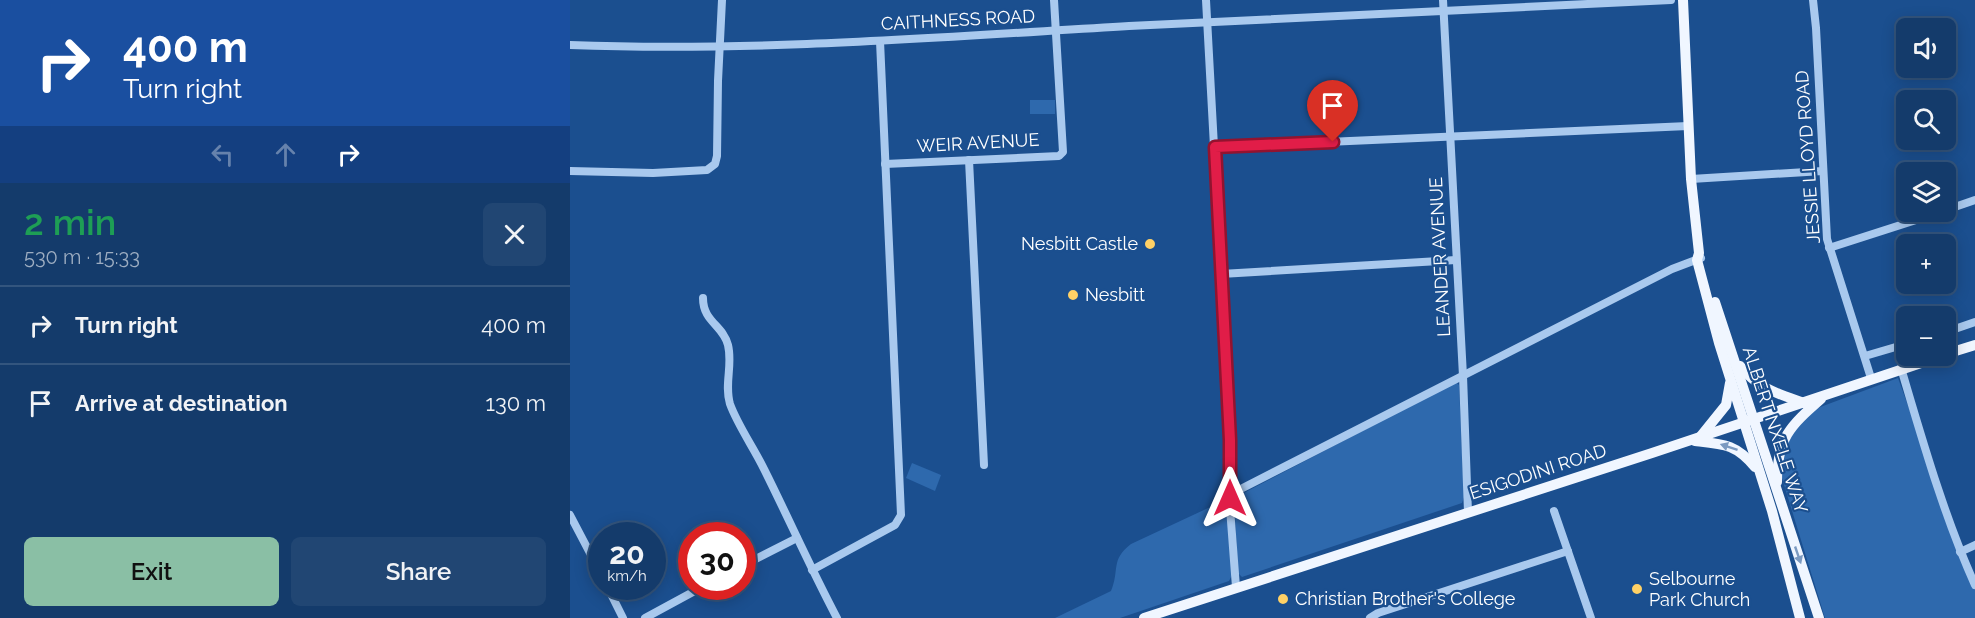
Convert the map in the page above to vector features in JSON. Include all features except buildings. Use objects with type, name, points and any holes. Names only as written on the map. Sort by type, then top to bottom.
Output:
[{"type":"main road","name":"ALBERT NXELE WAY","points":[[1683,0],[1691,179],[1699,257],[1731,376],[1777,493],[1819,618]]},
{"type":"main road","name":"ALBERT NXELE WAY","points":[[1699,257],[1736,361],[1759,472],[1772,511],[1800,618]]},
{"type":"main road","name":"ESIGODINI ROAD","points":[[1956,351],[1975,345]]},
{"type":"main road","points":[[1736,361],[1751,379],[1768,391],[1803,403]]},
{"type":"main road","name":"ESIGODINI ROAD","points":[[1144,618],[1701,437],[1908,366]]},
{"type":"main road","points":[[1701,437],[1726,405],[1731,376]]},
{"type":"main road","points":[[1777,493],[1777,465],[1784,439],[1795,422],[1825,395]]},
{"type":"main road","points":[[1688,441],[1730,446],[1746,456],[1759,472]]},
{"type":"street","points":[[570,171],[653,173],[707,170],[712,167],[717,156],[722,0]]},
{"type":"street","name":"WEIR AVENUE","points":[[885,164],[1059,156],[1062,152],[1054,0]]},
{"type":"street","points":[[1206,0],[1230,440],[1229,495],[1236,587]]},
{"type":"street","name":"LEANDER AVENUE","points":[[1443,0],[1468,512]]},
{"type":"street","name":"CAITHNESS ROAD","points":[[570,45],[720,46],[880,41],[1671,0]]},
{"type":"street","name":"JESSIE LLOYD ROAD","points":[[1813,0],[1829,248],[1871,378]]},
{"type":"street","points":[[812,570],[895,525],[901,515],[880,41]]},
{"type":"street","points":[[1215,147],[1688,126]]},
{"type":"street","points":[[969,160],[984,465]]},
{"type":"street","points":[[1691,179],[1823,171]]},
{"type":"street","points":[[1956,207],[1975,200]]},
{"type":"street","points":[[1829,248],[1910,222]]},
{"type":"street","points":[[1229,495],[1699,257]]},
{"type":"street","points":[[1221,274],[1456,260]]},
{"type":"street","points":[[703,298],[706,315],[729,347],[727,385],[731,407],[764,468],[837,618]]},
{"type":"street","points":[[1956,329],[1975,322]]},
{"type":"street","points":[[1865,356],[1896,347]]},
{"type":"street","points":[[1901,368],[1960,552],[1975,585]]},
{"type":"street","points":[[1554,511],[1591,618]]},
{"type":"street","points":[[570,515],[588,549]]},
{"type":"street","points":[[756,559],[797,538]]},
{"type":"street","points":[[1960,552],[1975,545]]},
{"type":"street","points":[[1370,618],[1378,613],[1568,551]]},
{"type":"street","points":[[614,600],[623,618]]},
{"type":"street","points":[[645,618],[678,600]]},
{"type":"shaded area","points":[[1030,100],[1055,100],[1055,114],[1030,114]]},
{"type":"shaded area","points":[[1898,378],[1975,590],[1975,618],[1825,618],[1781,475],[1781,457],[1788,439],[1815,409]]},
{"type":"shaded area","points":[[1456,382],[1459,385],[1464,497],[1462,503],[1242,577],[1238,573],[1234,498]]},
{"type":"shaded area","points":[[912,463],[941,475],[935,491],[906,478]]},
{"type":"shaded area","points":[[1221,502],[1227,504],[1232,575],[1229,581],[1120,618],[1055,618],[1111,591],[1120,555],[1131,544]]},
{"type":"place","name":"Nesbitt Castle","points":[[1150,244]]},
{"type":"place","name":"Nesbitt","points":[[1073,295]]},
{"type":"place","name":"Selbourne Park Church","points":[[1637,589]]},
{"type":"place","name":"Christian Brother's College","points":[[1283,599]]},
{"type":"route","points":[[1230,498],[1230,440],[1215,147],[1333,142]]}]
